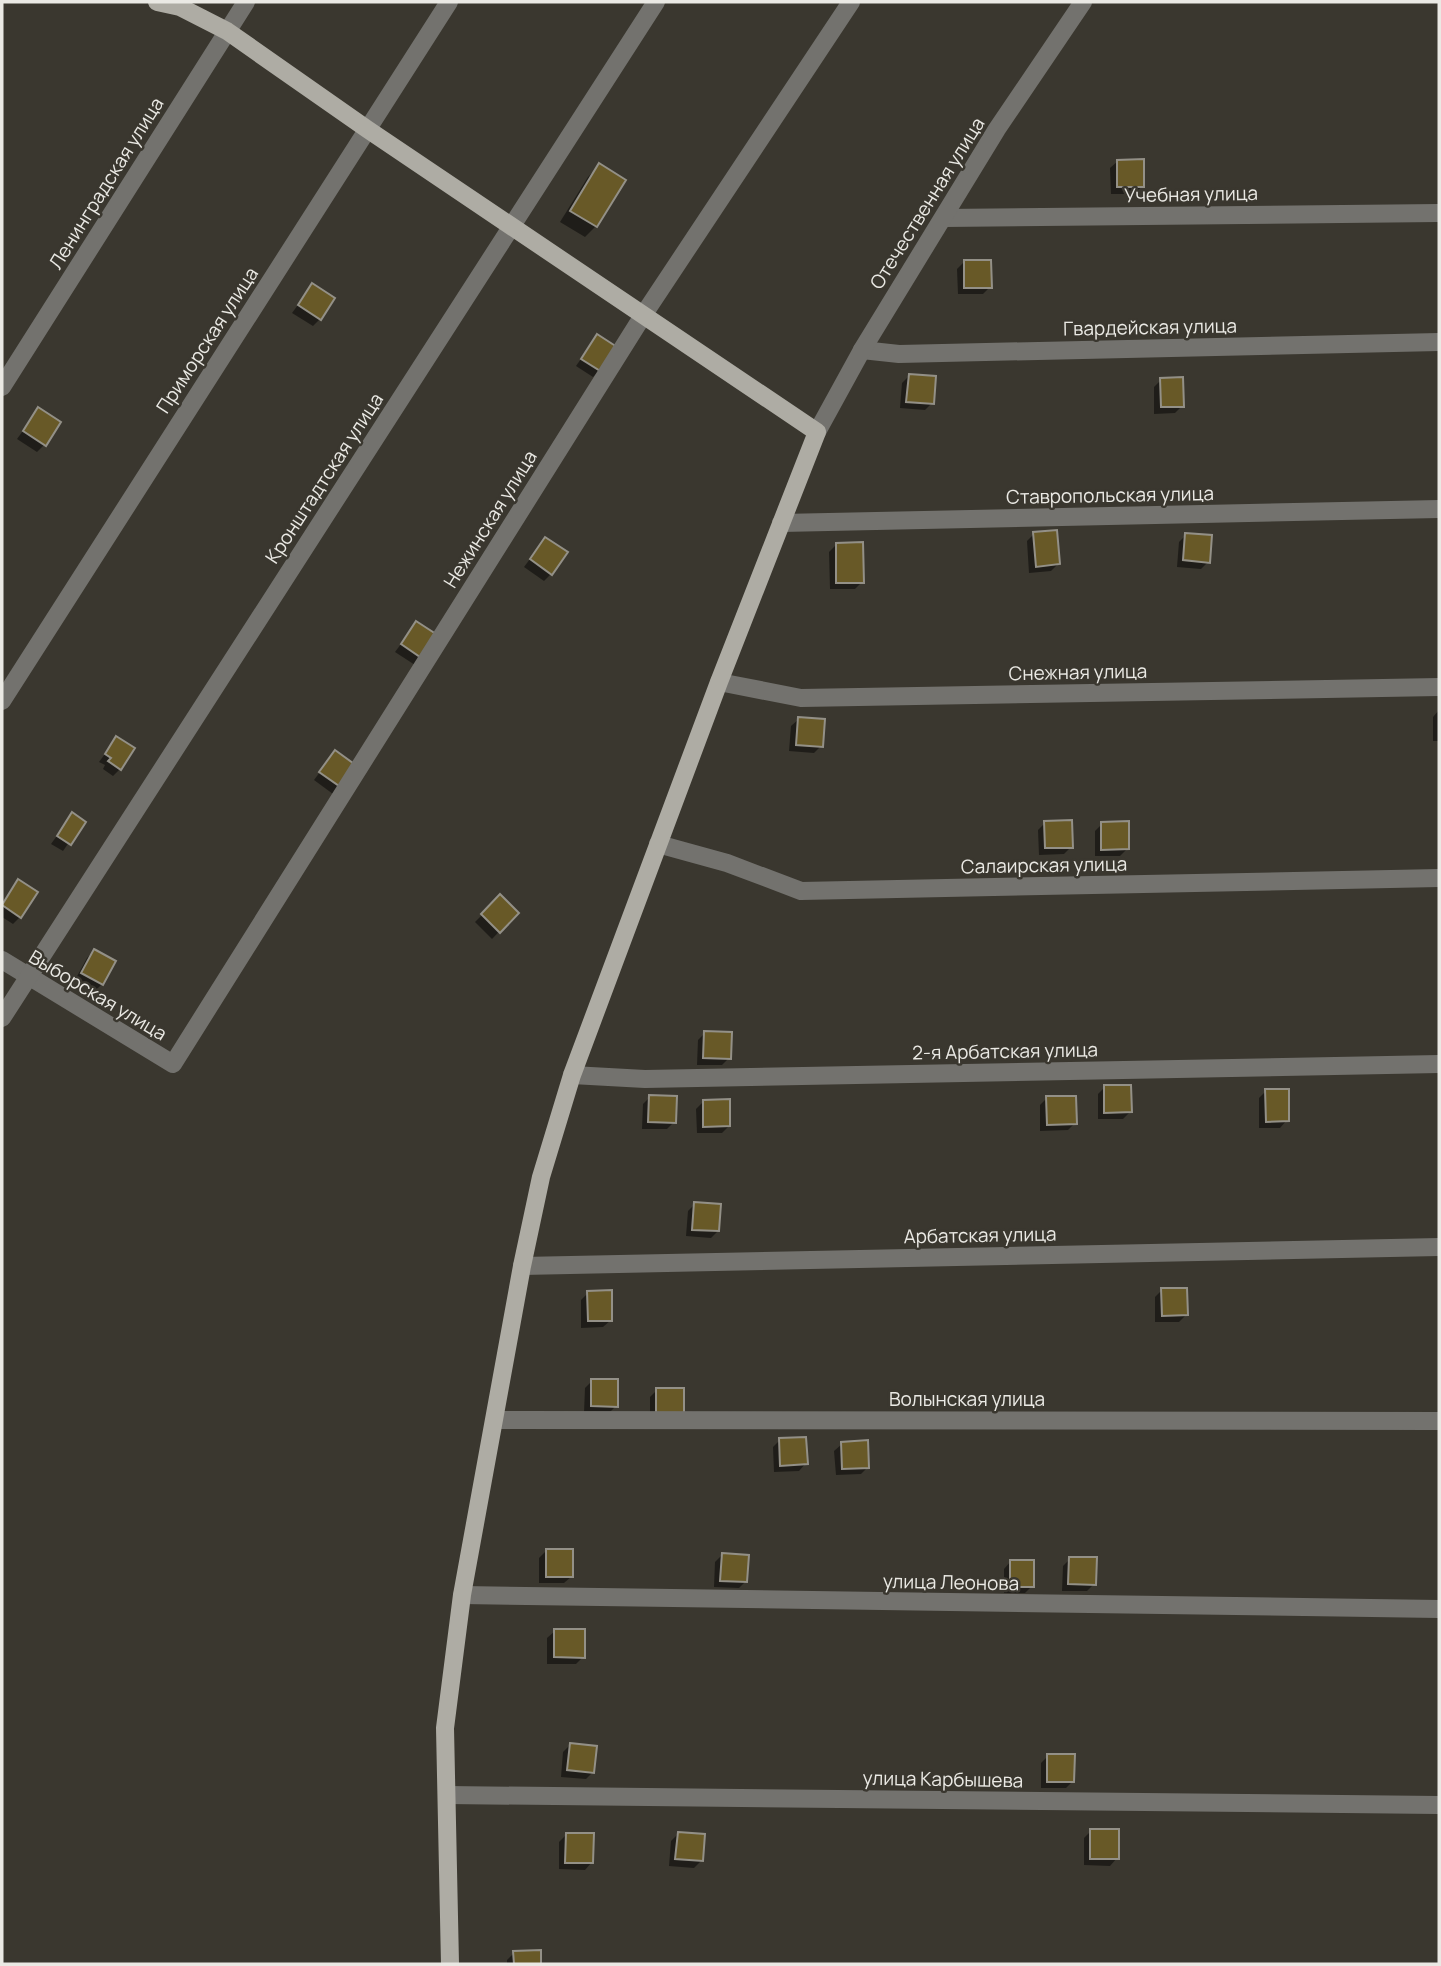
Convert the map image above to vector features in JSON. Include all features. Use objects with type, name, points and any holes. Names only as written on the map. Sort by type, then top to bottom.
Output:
[{"type":"main road","points":[[157,2],[180,7],[227,31],[367,129],[817,432],[719,682],[572,1075],[541,1177],[522,1266],[462,1595],[445,1728],[450,1964]]},
{"type":"street","name":"Ленинградская улица","points":[[2,387],[246,2]]},
{"type":"street","name":"Приморская улица","points":[[2,701],[449,2]]},
{"type":"street","name":"Кронштадтская улица","points":[[2,1018],[656,2]]},
{"type":"street","name":"Нежинская улица","points":[[173,1064],[644,314],[851,2]]},
{"type":"street","name":"Отечественная улица","points":[[817,432],[862,350],[997,130],[1083,2]]},
{"type":"street","name":"Учебная улица","points":[[944,218],[1439,213]]},
{"type":"street","name":"Гвардейская улица","points":[[862,350],[900,354],[1439,341]]},
{"type":"street","name":"Ставропольская улица","points":[[781,523],[1439,509]]},
{"type":"street","name":"Снежная улица","points":[[719,682],[801,698],[1439,687]]},
{"type":"street","name":"Салаирская улица","points":[[658,844],[727,863],[801,891],[1439,878]]},
{"type":"street","name":"Выборская улица","points":[[2,960],[173,1064]]},
{"type":"street","name":"2-я Арбатская улица","points":[[572,1075],[645,1079],[1439,1063]]},
{"type":"street","name":"Арбатская улица","points":[[522,1266],[1439,1247]]},
{"type":"street","name":"Волынская улица","points":[[495,1420],[1439,1421]]},
{"type":"street","name":"улица Леонова","points":[[462,1595],[1439,1609]]},
{"type":"street","name":"улица Карбышева","points":[[447,1795],[1439,1805]]},
{"type":"building","points":[[1144,159],[1144,187],[1117,187],[1117,160]]},
{"type":"building","points":[[599,163],[626,180],[597,227],[570,211]]},
{"type":"building","points":[[964,260],[991,260],[992,288],[964,288]]},
{"type":"building","points":[[312,283],[335,298],[321,320],[298,305]]},
{"type":"building","points":[[597,334],[617,347],[602,372],[581,359]]},
{"type":"building","points":[[909,374],[936,376],[934,404],[906,402]]},
{"type":"building","points":[[1183,377],[1184,407],[1161,407],[1160,378]]},
{"type":"building","points":[[38,407],[61,422],[46,446],[23,431]]},
{"type":"building","points":[[1057,530],[1060,564],[1036,567],[1033,532]]},
{"type":"building","points":[[1185,533],[1212,535],[1210,563],[1183,560]]},
{"type":"building","points":[[545,537],[568,552],[552,575],[530,559]]},
{"type":"building","points":[[863,542],[864,583],[836,583],[836,543]]},
{"type":"building","points":[[416,621],[439,636],[423,659],[401,644]]},
{"type":"building","points":[[798,717],[825,719],[823,747],[796,745]]},
{"type":"building","points":[[116,736],[135,748],[121,770],[108,761],[111,758],[105,754]]},
{"type":"building","points":[[335,750],[357,766],[342,788],[319,772]]},
{"type":"building","points":[[72,812],[86,822],[71,845],[57,836]]},
{"type":"building","points":[[1072,820],[1073,848],[1045,848],[1044,821]]},
{"type":"building","points":[[1129,821],[1129,849],[1101,850],[1101,822]]},
{"type":"building","points":[[18,879],[38,892],[21,918],[2,905]]},
{"type":"building","points":[[500,894],[519,913],[500,933],[481,914]]},
{"type":"building","points":[[94,949],[116,961],[103,985],[81,973]]},
{"type":"building","points":[[704,1031],[732,1032],[731,1059],[703,1058]]},
{"type":"building","points":[[1104,1085],[1131,1085],[1132,1112],[1104,1113]]},
{"type":"building","points":[[1265,1089],[1289,1089],[1289,1121],[1266,1122]]},
{"type":"building","points":[[649,1095],[677,1096],[676,1123],[648,1122]]},
{"type":"building","points":[[1046,1096],[1076,1096],[1077,1124],[1047,1125]]},
{"type":"building","points":[[730,1099],[730,1126],[703,1127],[703,1100]]},
{"type":"building","points":[[694,1202],[721,1204],[719,1231],[692,1230]]},
{"type":"building","points":[[1161,1288],[1187,1288],[1188,1315],[1162,1316]]},
{"type":"building","points":[[612,1290],[612,1321],[588,1321],[587,1291]]},
{"type":"building","points":[[591,1379],[618,1379],[618,1407],[591,1406]]},
{"type":"building","points":[[656,1388],[684,1388],[684,1418],[656,1418]]},
{"type":"building","points":[[806,1437],[808,1464],[780,1466],[779,1438]]},
{"type":"building","points":[[868,1440],[869,1468],[842,1469],[841,1442]]},
{"type":"building","points":[[546,1549],[573,1549],[573,1577],[546,1577]]},
{"type":"building","points":[[722,1553],[749,1555],[747,1582],[720,1581]]},
{"type":"building","points":[[1069,1557],[1097,1557],[1096,1585],[1068,1584]]},
{"type":"building","points":[[1010,1560],[1034,1560],[1034,1587],[1010,1587]]},
{"type":"building","points":[[554,1629],[585,1629],[585,1658],[554,1657]]},
{"type":"building","points":[[570,1743],[597,1746],[594,1773],[567,1770]]},
{"type":"building","points":[[1047,1754],[1075,1754],[1074,1782],[1047,1782]]},
{"type":"building","points":[[1090,1829],[1119,1829],[1119,1859],[1090,1859]]},
{"type":"building","points":[[678,1832],[705,1834],[703,1861],[675,1859]]},
{"type":"building","points":[[566,1833],[594,1833],[593,1863],[565,1863]]},
{"type":"building","points":[[541,1950],[541,1964],[514,1964],[513,1951]]}]
